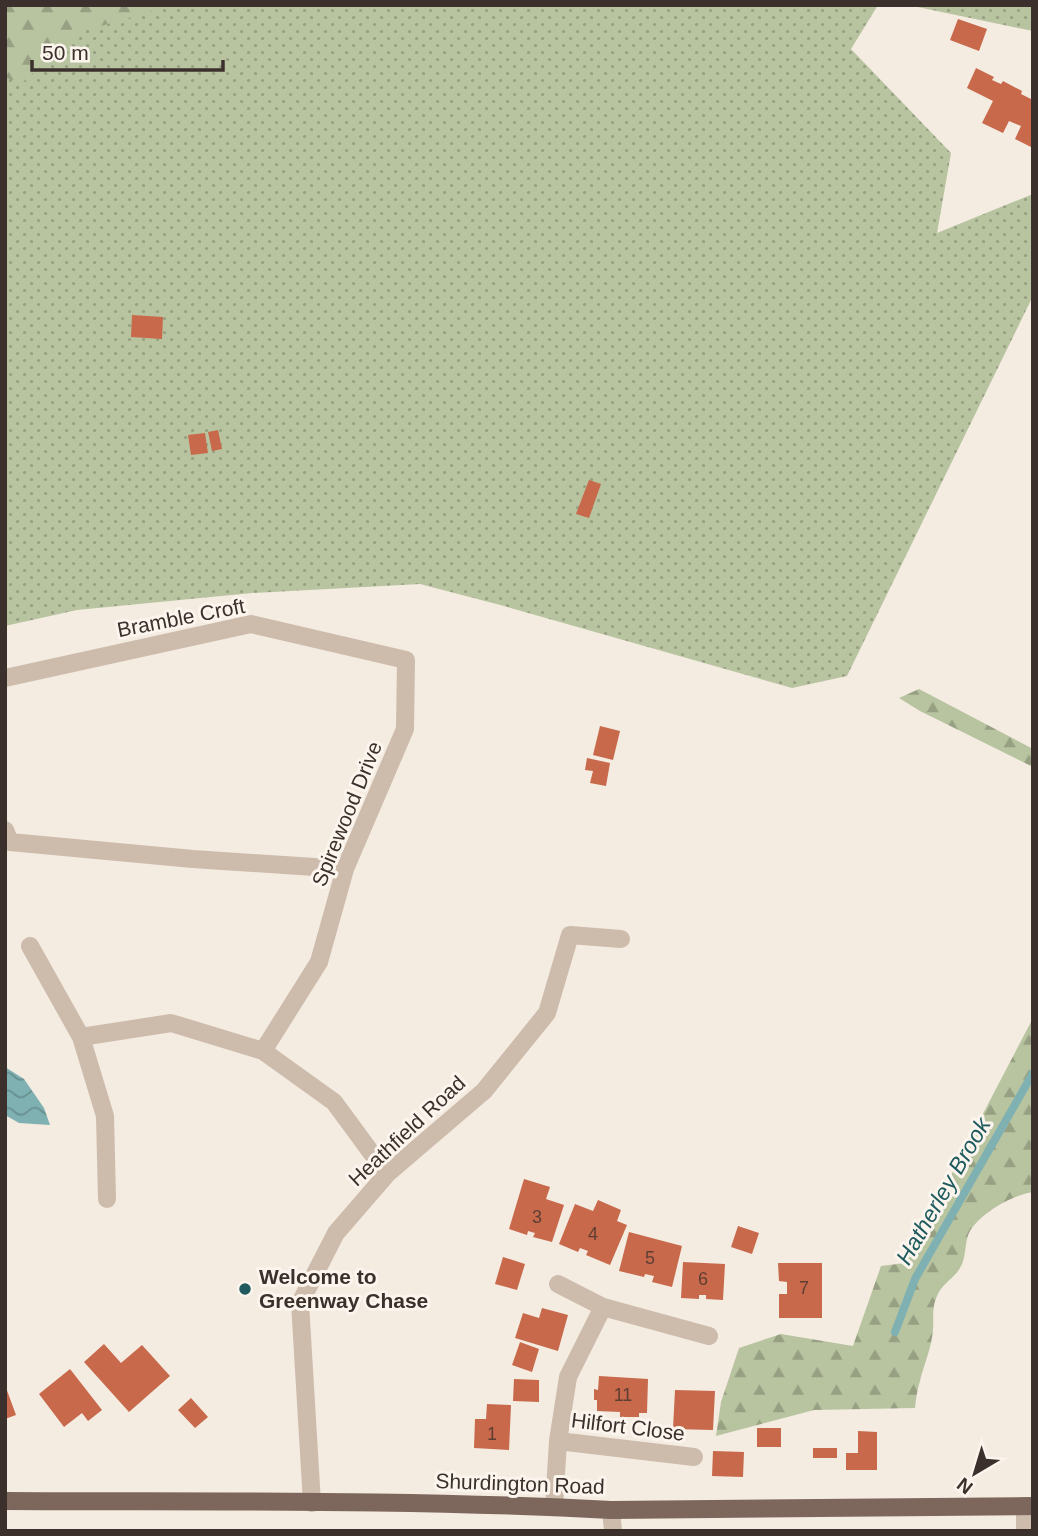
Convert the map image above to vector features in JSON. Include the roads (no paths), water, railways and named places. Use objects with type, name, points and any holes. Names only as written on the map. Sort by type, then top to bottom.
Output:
[{"type":"main road","name":"Shurdington Road","points":[[5,1501],[312,1503],[611,1510],[1029,1506]]},
{"type":"street","name":"Bramble Croft","points":[[5,678],[251,624],[406,660]]},
{"type":"street","name":"Spirewood Drive","points":[[263,1051],[319,962],[345,869],[405,729],[406,660]]},
{"type":"street","points":[[5,830],[10,842],[193,859],[345,869]]},
{"type":"street","name":"Heathfield Road","points":[[312,1503],[300,1303],[335,1233],[387,1174],[484,1091],[547,1013],[570,935],[621,939]]},
{"type":"street","points":[[30,946],[81,1037],[105,1116],[107,1199]]},
{"type":"street","points":[[81,1037],[171,1023],[263,1051],[334,1102],[387,1174]]},
{"type":"street","points":[[558,1284],[603,1307],[709,1336]]},
{"type":"street","name":"Hilfort Close","points":[[554,1507],[558,1441],[568,1377],[603,1307]]},
{"type":"street","name":"Hilfort Close","points":[[558,1441],[694,1457]]},
{"type":"street","points":[[1025,1531],[1029,1506]]},
{"type":"street","points":[[611,1510],[613,1531]]},
{"type":"water","points":[[5,1067],[24,1079],[44,1108],[50,1125],[19,1123],[5,1115]]},
{"type":"waterway","name":"Hatherley Brook","points":[[895,1332],[915,1279],[1033,1073]]},
{"type":"place","name":"Welcome to Greenway Chase","points":[[245,1289]]}]
